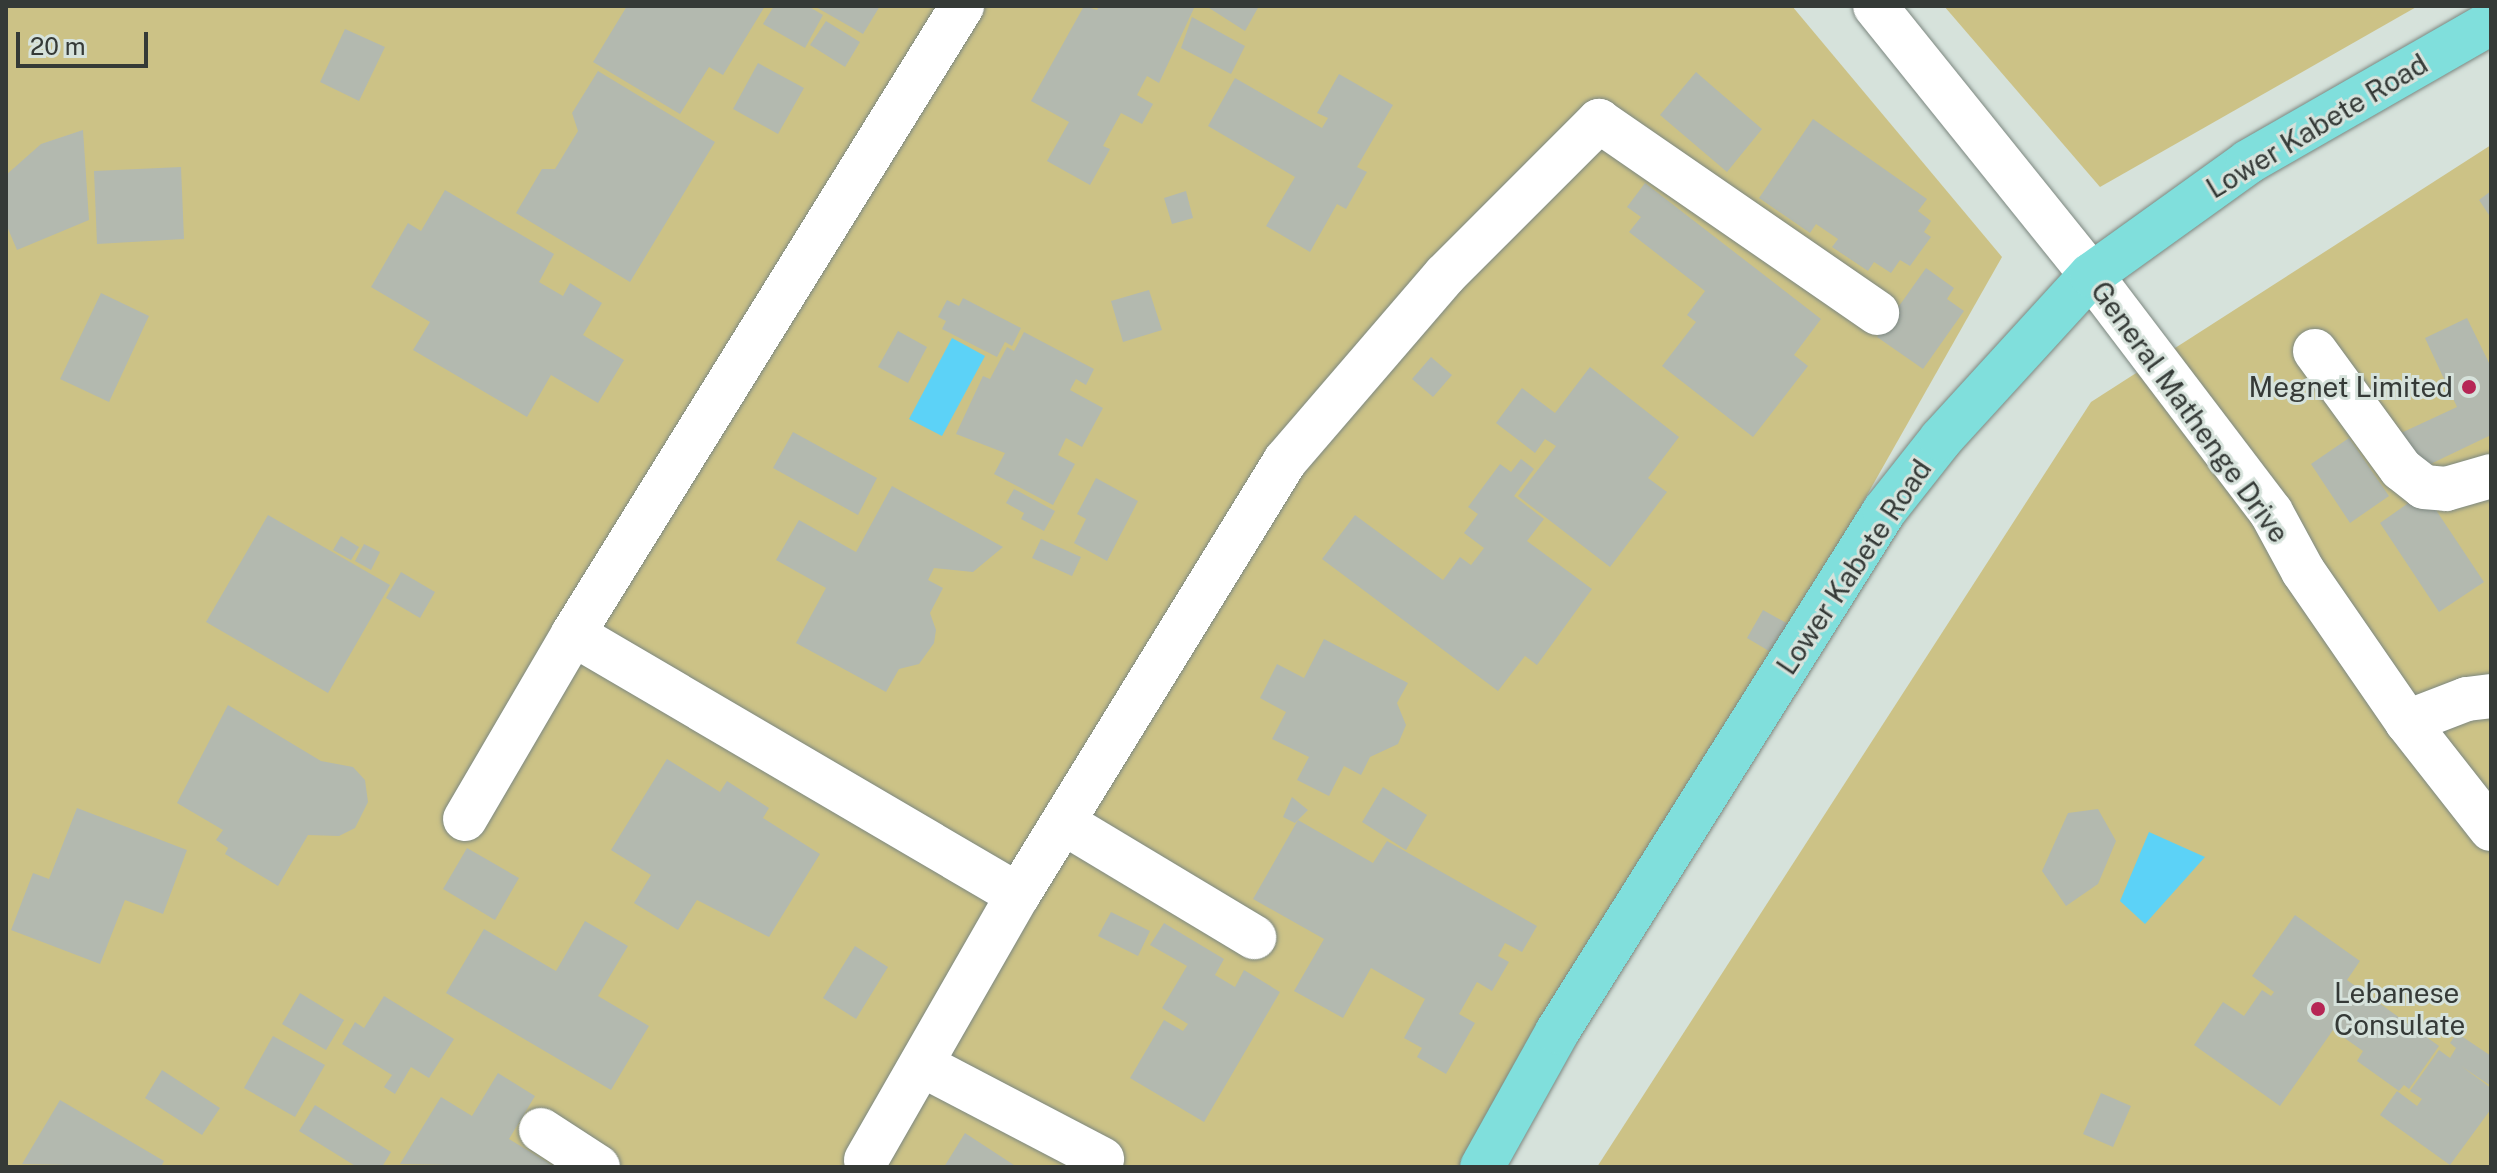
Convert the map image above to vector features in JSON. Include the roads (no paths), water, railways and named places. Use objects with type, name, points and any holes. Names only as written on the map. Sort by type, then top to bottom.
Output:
[{"type":"main road","name":"Lower Kabete Road","points":[[1482,1167],[1557,1032],[1885,510],[1941,439],[2091,275],[2248,162],[2491,23]]},
{"type":"street","points":[[465,819],[573,634],[962,6]]},
{"type":"street","name":"General Mathenge Drive","points":[[1875,6],[2091,275],[2271,512],[2303,571],[2407,722],[2491,829]]},
{"type":"street","points":[[862,1165],[924,1066],[1018,895],[1285,461],[1445,275],[1599,121],[1877,313]]},
{"type":"street","points":[[2315,351],[2401,469],[2424,487],[2446,489],[2491,476]]},
{"type":"street","points":[[573,634],[1018,895]]},
{"type":"street","points":[[2407,722],[2467,699],[2491,696]]},
{"type":"street","points":[[1064,823],[1254,937]]},
{"type":"street","points":[[924,1066],[1102,1159]]},
{"type":"street","points":[[541,1130],[598,1167]]},
{"type":"water","points":[[952,338],[985,356],[942,436],[909,419]]},
{"type":"water","points":[[2149,832],[2205,857],[2145,924],[2120,901]]},
{"type":"place","name":"Megnet Limited","points":[[2469,387]]},
{"type":"place","name":"Lebanese Consulate","points":[[2318,1009]]}]
